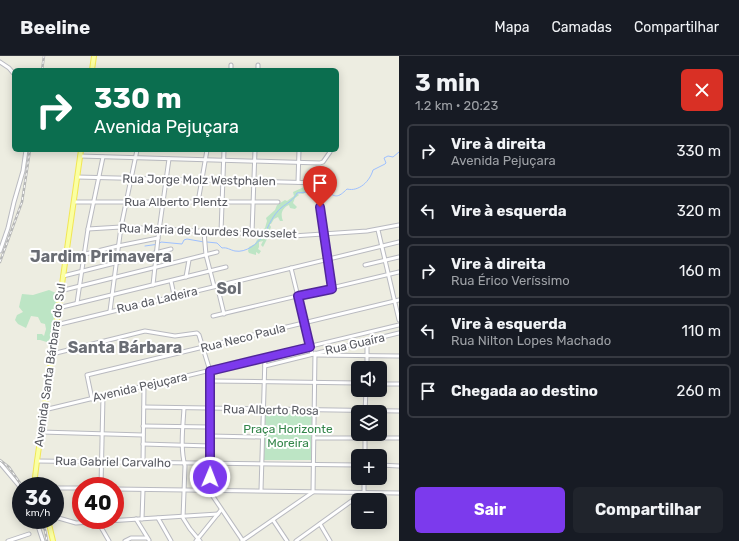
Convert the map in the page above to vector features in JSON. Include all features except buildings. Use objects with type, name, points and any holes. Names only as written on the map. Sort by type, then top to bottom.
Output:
[{"type":"main road","points":[[92,68],[94,56]]},
{"type":"main road","name":"Avenida Santa Bárbara do Sul","points":[[35,477],[64,259],[81,152]]},
{"type":"main road","points":[[50,529],[53,541]]},
{"type":"street","points":[[0,62],[12,72]]},
{"type":"street","points":[[0,251],[8,228],[23,172],[26,152]]},
{"type":"street","points":[[110,311],[121,227],[137,152]]},
{"type":"street","points":[[198,202],[207,152]]},
{"type":"street","points":[[221,232],[224,152]]},
{"type":"street","points":[[252,233],[255,152]]},
{"type":"street","points":[[298,182],[299,152]]},
{"type":"street","points":[[80,156],[320,163],[323,162],[330,152]]},
{"type":"street","points":[[77,304],[88,229],[100,178],[103,157]]},
{"type":"street","points":[[153,285],[169,159]]},
{"type":"street","name":"Rua Jorge Molz Westphalen","points":[[77,177],[321,183]]},
{"type":"street","name":"Rua Alberto Plentz","points":[[74,202],[278,202]]},
{"type":"street","points":[[320,207],[332,289]]},
{"type":"street","name":"Rua Maria de Lourdes Rousselet","points":[[88,229],[121,227],[293,236],[378,230],[399,225]]},
{"type":"street","points":[[378,230],[399,320]]},
{"type":"street","points":[[204,232],[209,271],[224,314]]},
{"type":"street","points":[[64,259],[158,238]]},
{"type":"street","name":"Rua da Ladeira","points":[[56,324],[399,242]]},
{"type":"street","points":[[62,276],[171,249]]},
{"type":"street","points":[[60,291],[218,252]]},
{"type":"street","points":[[365,265],[399,257]]},
{"type":"street","points":[[186,277],[189,260]]},
{"type":"street","points":[[58,308],[226,267]]},
{"type":"street","points":[[291,268],[310,347],[314,354],[315,383],[313,492]]},
{"type":"street","points":[[214,316],[399,272]]},
{"type":"street","points":[[171,281],[174,296]]},
{"type":"street","name":"Rua Neco Paula","points":[[92,399],[87,375],[399,300]]},
{"type":"street","name":"Avenida Pejuçara","points":[[44,410],[399,325]]},
{"type":"street","points":[[52,354],[144,331],[175,336],[197,333],[199,335],[210,371],[211,381],[209,427],[211,463],[210,490],[221,510],[243,541],[313,492]]},
{"type":"street","name":"Rua Guaíra","points":[[265,366],[399,333]]},
{"type":"street","points":[[367,361],[368,341]]},
{"type":"street","points":[[314,354],[399,356]]},
{"type":"street","points":[[261,490],[265,357]]},
{"type":"street","points":[[211,381],[351,383]]},
{"type":"street","points":[[387,384],[399,384]]},
{"type":"street","points":[[143,462],[144,386]]},
{"type":"street","points":[[101,477],[103,396]]},
{"type":"street","name":"Rua Alberto Rosa","points":[[144,407],[351,411]]},
{"type":"street","points":[[184,408],[183,520],[198,540],[221,510]]},
{"type":"street","name":"Rua Alberto Rosa","points":[[387,411],[399,411]]},
{"type":"street","points":[[143,426],[209,427]]},
{"type":"street","points":[[41,432],[143,435]]},
{"type":"street","points":[[210,436],[262,437]]},
{"type":"street","points":[[314,438],[351,438]]},
{"type":"street","points":[[387,438],[399,438]]},
{"type":"street","points":[[143,444],[210,446]]},
{"type":"street","name":"Rua Gabriel Carvalho","points":[[36,461],[351,465]]},
{"type":"street","points":[[0,463],[13,477]]},
{"type":"street","points":[[387,465],[399,466]]},
{"type":"street","points":[[364,485],[364,492]]},
{"type":"street","points":[[124,489],[399,493]]},
{"type":"street","points":[[142,519],[143,490]]},
{"type":"street","points":[[296,541],[364,492]]},
{"type":"street","points":[[124,520],[218,514]]},
{"type":"street","points":[[158,518],[170,541]]},
{"type":"street","points":[[125,541],[148,539],[136,519]]},
{"type":"street","points":[[273,520],[287,541]]},
{"type":"street","points":[[320,524],[330,541]]},
{"type":"street","points":[[39,529],[43,541]]},
{"type":"street","points":[[103,529],[109,541]]},
{"type":"street","points":[[8,541],[29,534]]},
{"type":"green space","points":[[304,187],[307,189],[317,187],[319,190],[318,192],[306,192],[303,194],[297,193],[299,195],[295,198],[293,203],[297,207],[295,209],[290,208],[289,205],[283,210],[283,221],[280,221],[278,217],[274,219],[271,224],[269,224],[271,227],[267,233],[267,239],[263,247],[261,245],[263,241],[259,242],[258,249],[261,251],[259,254],[256,252],[256,255],[249,253],[249,247],[255,244],[261,237],[261,232],[265,228],[267,221],[266,218],[275,210],[277,205],[285,200],[287,201],[294,196],[293,192]]},
{"type":"green space","points":[[49,290],[56,293],[57,298],[50,343],[37,340],[37,334],[42,334],[44,336],[46,329],[45,324],[41,323],[38,317],[31,316],[26,328],[18,324],[15,320],[17,315],[23,312],[19,307],[22,294],[33,295]]},
{"type":"green space","name":"Praça Horizonte Moreira","points":[[265,413],[312,413],[311,460],[264,460]]},
{"type":"waterway","points":[[265,233],[276,214],[281,208],[292,200],[297,193],[326,190],[336,196],[347,189],[356,189],[367,182],[373,170],[386,163],[384,158],[388,156],[393,157],[399,152]]},
{"type":"waterway","points":[[207,242],[217,243],[222,248],[243,251],[258,242],[263,236]]},
{"type":"waterway","points":[[145,246],[159,244],[161,242],[182,244],[184,240],[187,239],[204,242]]},
{"type":"railway","points":[[42,68],[44,56]]},
{"type":"railway","points":[[0,262],[22,202],[30,152]]},
{"type":"railway","points":[[0,460],[9,467],[16,477]]},
{"type":"railway","points":[[44,529],[47,541]]},
{"type":"district","name":"Jardim Primavera","points":[[101,256]]},
{"type":"district","name":"Sol","points":[[229,288]]},
{"type":"district","name":"Santa Bárbara","points":[[125,347]]},
{"type":"route","points":[[210,477],[210,371],[310,347],[298,296],[332,289],[320,207]]}]
